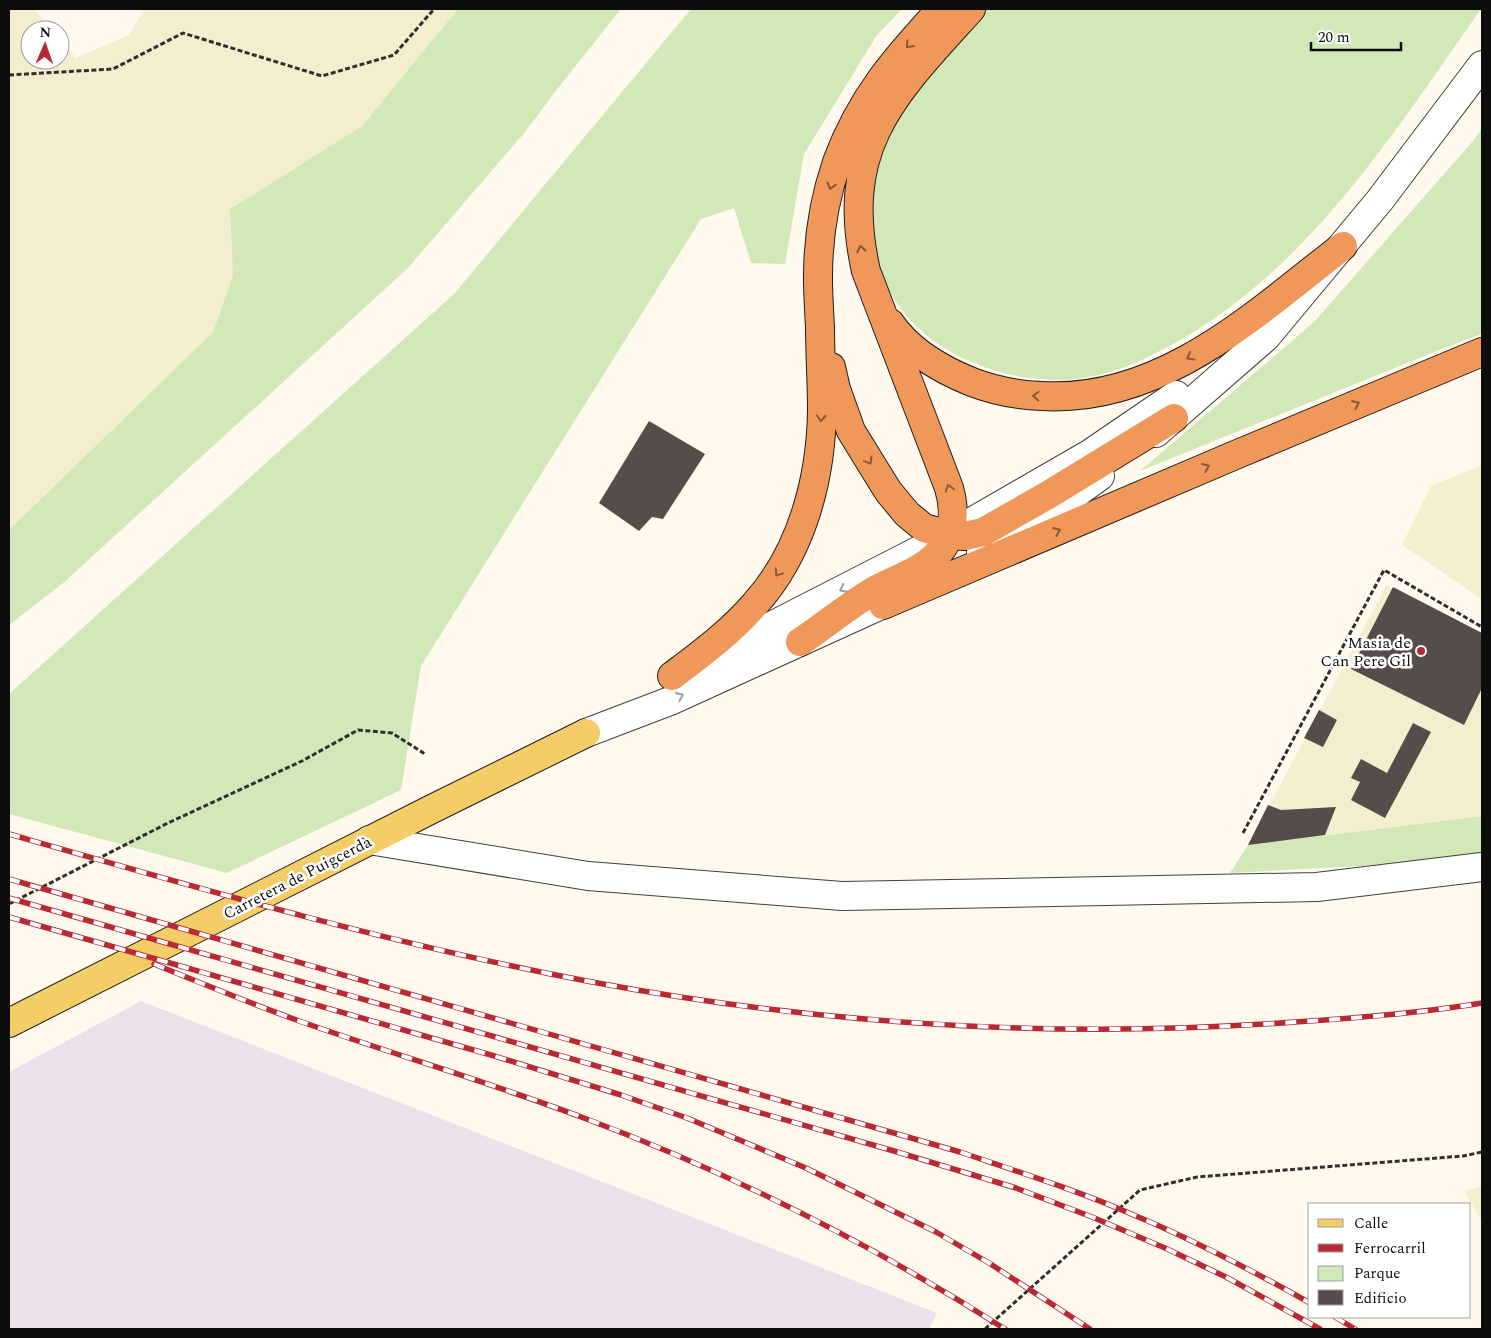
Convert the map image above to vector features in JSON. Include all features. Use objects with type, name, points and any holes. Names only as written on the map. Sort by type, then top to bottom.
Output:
[{"type":"highway","points":[[672,676],[722,638],[756,604],[781,570],[798,535],[805,517],[819,451],[822,412],[818,276],[820,239],[837,162],[867,98],[893,62],[941,9]]},
{"type":"highway","points":[[800,642],[872,592],[928,563],[942,549],[949,536],[954,514],[950,488],[874,296],[860,245],[858,211],[860,180],[868,147],[882,118],[894,98],[918,68],[971,9]]},
{"type":"highway","points":[[874,296],[892,325],[907,341],[927,359],[954,374],[985,387],[1020,395],[1069,396],[1096,394],[1130,385],[1168,370],[1233,331],[1343,246]]},
{"type":"highway","points":[[819,317],[836,389],[852,432],[872,466],[888,491],[907,514],[924,528],[949,536],[965,536],[983,532],[1048,495],[1174,418]]},
{"type":"highway","points":[[883,605],[1240,452],[1482,352]]},
{"type":"main road","name":"Carretera de Puigcerdà","points":[[9,1023],[369,840],[586,733]]},
{"type":"street","points":[[586,733],[670,701],[883,605],[966,562],[1040,518],[1097,479],[1174,418],[1266,337],[1343,246],[1439,125],[1482,65]]},
{"type":"street","points":[[586,733],[672,676],[949,536],[1090,453],[1183,390],[1343,246]]},
{"type":"street","points":[[369,840],[588,876],[842,896],[1317,887],[1482,867]]},
{"type":"path","points":[[9,74],[113,69],[183,33],[322,76],[394,55],[434,9]]},
{"type":"path","points":[[1244,833],[1384,570],[1482,627]]},
{"type":"path","points":[[9,904],[168,823],[302,761],[358,730],[392,733],[425,754]]},
{"type":"path","points":[[985,1329],[1140,1190],[1197,1178],[1463,1156],[1482,1152]]},
{"type":"shaded area","points":[[9,9],[34,9],[43,20],[20,20],[20,70],[70,70],[70,51],[76,58],[129,35],[143,12],[141,9],[458,9],[362,126],[230,209],[233,276],[213,332],[9,530]]},
{"type":"shaded area","points":[[1482,465],[1482,599],[1402,545],[1431,486]]},
{"type":"shaded area","points":[[1386,585],[1482,640],[1482,816],[1248,845],[1383,592]]},
{"type":"shaded area","points":[[141,1001],[937,1313],[929,1329],[9,1329],[9,1072]]},
{"type":"shaded area","points":[[1482,1186],[1482,1222],[1471,1203],[1464,1191]]},
{"type":"green space","points":[[458,9],[621,9],[525,132],[408,268],[62,584],[9,625],[9,530],[213,332],[233,276],[230,209],[362,126]]},
{"type":"green space","points":[[691,9],[902,9],[877,35],[804,154],[785,264],[751,263],[734,208],[701,219],[421,666],[401,790],[227,873],[9,814],[9,694],[454,294]]},
{"type":"green space","points":[[986,9],[1481,9],[1375,158],[1295,250],[1251,291],[1202,327],[1138,362],[1096,376],[1063,380],[1035,379],[1006,374],[979,365],[953,353],[930,338],[909,319],[892,296],[874,252],[871,237],[872,200],[876,174],[885,142],[900,113],[922,81]]},
{"type":"green space","points":[[1482,128],[1482,334],[1140,471],[1314,322],[1473,141]]},
{"type":"green space","points":[[1482,816],[1482,857],[1469,860],[1230,873],[1248,845]]},
{"type":"building","points":[[649,421],[705,454],[663,519],[652,517],[639,531],[599,503]]},
{"type":"building","name":"Masia de Can Pere Gil","points":[[1393,587],[1482,633],[1482,688],[1464,725],[1351,669]]},
{"type":"building","points":[[1319,710],[1337,720],[1323,747],[1304,738]]},
{"type":"building","points":[[1413,723],[1431,732],[1385,818],[1351,800],[1360,782],[1351,778],[1361,759],[1387,773]]},
{"type":"building","points":[[1268,805],[1281,810],[1336,807],[1325,835],[1248,845]]},
{"type":"railway","points":[[9,834],[298,915],[444,951],[592,982],[766,1009],[942,1025],[1119,1029],[1207,1027],[1366,1017],[1482,1003]]},
{"type":"railway","points":[[9,879],[960,1152],[1027,1174],[1114,1207],[1224,1257],[1308,1302]]},
{"type":"railway","points":[[9,898],[894,1151],[1016,1188],[1165,1248],[1226,1277],[1320,1329]]},
{"type":"railway","points":[[9,917],[491,1055],[621,1095],[687,1118],[806,1168],[936,1232],[989,1263],[1090,1329]]},
{"type":"railway","points":[[154,964],[302,1022],[584,1118],[693,1162],[853,1240],[904,1268],[1005,1329]]},
{"type":"railway","points":[[1337,1318],[1355,1329]]},
{"type":"place","name":"Masia de Can Pere Gil","points":[[1421,651]]}]
